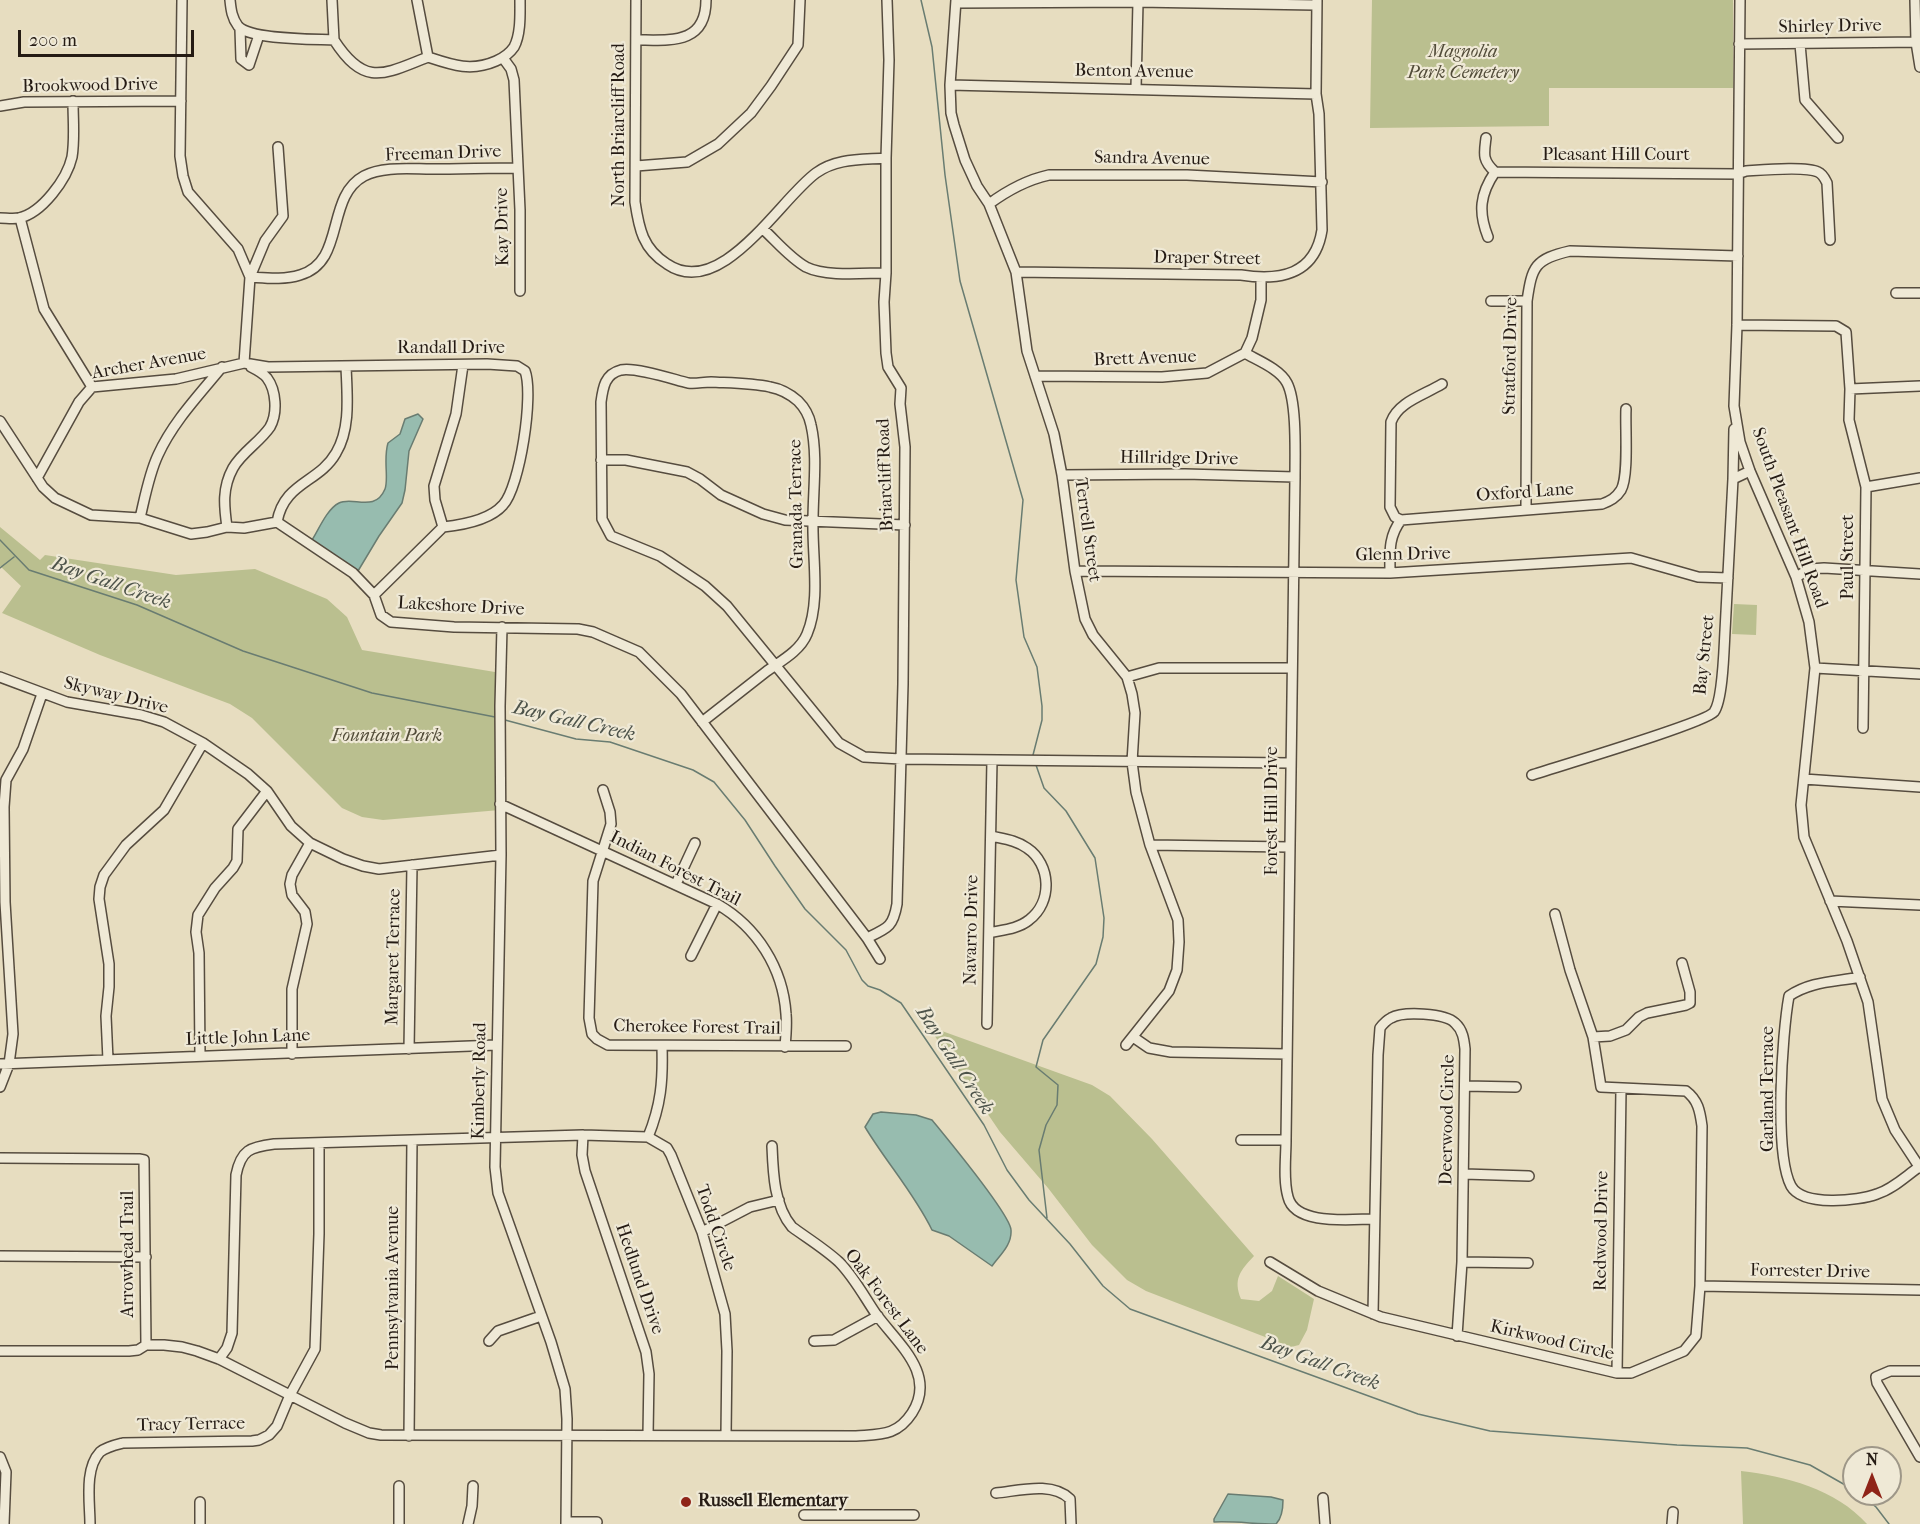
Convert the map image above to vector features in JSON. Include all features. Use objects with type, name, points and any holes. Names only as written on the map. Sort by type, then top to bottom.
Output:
[{"type":"street","points":[[182,0],[180,156],[183,176],[188,192],[238,249],[250,278]]},
{"type":"street","points":[[230,0],[233,18],[240,29],[242,59],[249,65],[259,35]]},
{"type":"street","points":[[332,0],[334,40],[342,53],[357,66],[372,73],[386,73],[428,57],[448,64],[469,67],[482,67],[503,58],[514,48],[520,0]]},
{"type":"street","points":[[417,0],[428,57]]},
{"type":"street","name":"North Briarcliff Road","points":[[636,0],[635,202],[639,228],[645,245],[669,267],[694,271],[712,268],[739,251],[815,174],[832,164],[843,161],[886,158]]},
{"type":"street","points":[[636,40],[675,40],[696,32],[706,9],[706,0]]},
{"type":"street","points":[[636,166],[687,162],[718,144],[751,113],[798,45],[800,0]]},
{"type":"street","name":"Briarcliff Road","points":[[867,938],[884,930],[894,920],[897,904],[901,759],[905,447],[900,405],[901,388],[888,367],[886,352],[884,302],[889,60],[886,0]]},
{"type":"street","name":"South Pleasant Hill Road","points":[[1740,0],[1737,325],[1734,406],[1740,442],[1750,471],[1796,577],[1809,622],[1815,668],[1801,805],[1804,837],[1868,1002],[1882,1099],[1888,1118],[1919,1164]]},
{"type":"street","points":[[1915,0],[1920,67]]},
{"type":"street","points":[[956,2],[1316,2]]},
{"type":"street","name":"Terrell Street","points":[[956,2],[950,85],[951,113],[976,186],[988,204],[1016,272],[1025,343],[1054,434],[1075,572],[1085,619],[1093,635],[1127,677],[1135,712],[1132,762],[1136,792],[1150,846],[1178,920],[1177,970],[1169,991],[1129,1041],[1170,1052],[1287,1053]]},
{"type":"street","points":[[1136,88],[1138,2]]},
{"type":"street","name":"Draper Street","points":[[1016,272],[1241,275],[1262,278],[1282,276],[1301,269],[1320,245],[1322,230],[1320,114],[1316,94],[1316,2]]},
{"type":"street","points":[[240,29],[259,35],[334,40]]},
{"type":"street","name":"Shirley Drive","points":[[1739,44],[1918,42]]},
{"type":"street","points":[[1800,44],[1805,100],[1838,138]]},
{"type":"street","name":"Kay Drive","points":[[503,58],[511,69],[514,80],[520,291]]},
{"type":"street","name":"Benton Avenue","points":[[950,85],[1316,94]]},
{"type":"street","points":[[0,218],[20,218],[36,209],[51,196],[67,173],[74,140],[73,101]]},
{"type":"street","name":"Brookwood Drive","points":[[0,106],[24,102],[181,101]]},
{"type":"street","points":[[1486,138],[1484,156],[1486,164],[1495,172],[1484,188],[1483,224],[1488,237]]},
{"type":"street","points":[[227,527],[224,498],[226,484],[233,466],[270,426],[275,406],[268,379],[244,363],[250,278],[265,241],[283,216],[278,147]]},
{"type":"street","name":"Freeman Drive","points":[[250,278],[288,278],[303,275],[319,264],[331,243],[343,196],[354,183],[365,175],[406,169],[518,168]]},
{"type":"street","name":"Pleasant Hill Court","points":[[1495,172],[1737,174],[1746,171],[1807,169],[1818,172],[1827,183],[1830,240]]},
{"type":"street","name":"Sandra Avenue","points":[[988,204],[1007,191],[1030,180],[1049,175],[1187,175],[1322,182]]},
{"type":"street","points":[[20,218],[44,309],[92,387]]},
{"type":"street","points":[[763,229],[790,255],[806,267],[817,271],[886,273]]},
{"type":"street","name":"Stratford Drive","points":[[1526,509],[1527,301],[1531,276],[1536,268],[1552,255],[1570,251],[1738,256]]},
{"type":"street","points":[[1245,352],[1252,338],[1261,300],[1262,278]]},
{"type":"street","points":[[1896,293],[1920,293]]},
{"type":"street","points":[[1491,301],[1527,301]]},
{"type":"street","name":"Paul Street","points":[[1737,325],[1840,326],[1846,332],[1850,427],[1866,488],[1863,728]]},
{"type":"street","name":"Brett Avenue","points":[[1035,376],[1162,377],[1206,373],[1221,367],[1245,352]]},
{"type":"street","name":"Forest Hill Drive","points":[[1245,352],[1270,367],[1287,382],[1293,414],[1286,1140],[1288,1199],[1298,1211],[1324,1219],[1374,1219]]},
{"type":"street","name":"Archer Avenue","points":[[37,478],[79,402],[92,387],[176,379],[244,363]]},
{"type":"street","name":"Randall Drive","points":[[244,363],[268,367],[508,365],[517,366],[525,371],[529,380],[526,417],[518,471],[508,498],[502,507],[470,522],[443,527]]},
{"type":"street","points":[[374,595],[443,527],[435,500],[434,486],[456,414],[463,365]]},
{"type":"street","points":[[0,421],[37,478],[55,498],[82,511],[100,516],[140,518],[191,534],[227,527],[244,528],[277,522],[285,498],[298,485],[326,466],[335,455],[342,442],[346,424],[346,366]]},
{"type":"street","points":[[140,518],[158,454],[175,426],[222,367]]},
{"type":"street","name":"Granada Terrace","points":[[702,722],[775,665],[799,647],[807,634],[814,600],[812,523],[814,454],[811,424],[807,411],[797,400],[785,391],[769,386],[691,383],[635,370],[622,370],[609,375],[603,387],[602,519],[611,536],[660,556],[705,586],[728,606],[775,665],[839,743],[864,757],[901,759],[1290,763]]},
{"type":"street","points":[[1390,573],[1390,543],[1393,530],[1401,520],[1392,513],[1390,501],[1391,422],[1402,406],[1442,384]]},
{"type":"street","points":[[1850,389],[1920,386]]},
{"type":"street","name":"Bay Street","points":[[1532,775],[1661,734],[1707,717],[1714,712],[1720,693],[1728,578],[1734,406]]},
{"type":"street","name":"Oxford Lane","points":[[1401,520],[1602,504],[1614,498],[1623,485],[1626,409]]},
{"type":"street","points":[[601,460],[626,460],[687,472],[700,478],[721,495],[763,514],[785,520],[812,523],[905,525]]},
{"type":"street","points":[[1733,479],[1750,471]]},
{"type":"street","name":"Hillridge Drive","points":[[1062,475],[1185,474],[1294,477]]},
{"type":"street","points":[[1866,488],[1920,478]]},
{"type":"street","name":"Lakeshore Drive","points":[[277,522],[353,573],[374,595],[381,615],[391,622],[578,629],[593,632],[639,652],[681,694],[867,938],[880,959]]},
{"type":"street","name":"Glenn Drive","points":[[1075,572],[1390,573],[1631,558],[1698,577],[1728,578]]},
{"type":"street","points":[[1796,577],[1810,569],[1841,568],[1920,574]]},
{"type":"street","name":"Kimberly Road","points":[[502,627],[501,855],[495,1167],[498,1193],[551,1342],[565,1389],[566,1523]]},
{"type":"street","points":[[1127,677],[1159,668],[1291,668]]},
{"type":"street","points":[[1815,668],[1920,674]]},
{"type":"street","name":"Skyway Drive","points":[[0,677],[42,694],[82,706],[154,718],[203,742],[235,764],[267,791],[291,826],[309,843],[343,859],[379,869],[501,855]]},
{"type":"street","points":[[0,1087],[13,1034],[3,870],[3,779],[23,749],[42,694]]},
{"type":"street","points":[[108,1060],[106,1016],[109,964],[99,899],[100,887],[104,876],[126,845],[164,810],[203,742]]},
{"type":"street","name":"Navarro Drive","points":[[987,1024],[992,760]]},
{"type":"street","points":[[1804,779],[1920,787]]},
{"type":"street","points":[[603,790],[611,818],[610,830],[603,850]]},
{"type":"street","points":[[200,1056],[199,953],[196,932],[198,915],[215,888],[237,861],[238,829],[267,791]]},
{"type":"street","name":"Indian Forest Trail","points":[[500,804],[717,904],[743,923],[767,951],[778,975],[786,1012],[785,1047]]},
{"type":"street","points":[[989,933],[1011,928],[1029,920],[1045,899],[1046,888],[1046,875],[1035,854],[1014,841],[991,836]]},
{"type":"street","points":[[292,1054],[292,989],[307,924],[305,912],[292,895],[290,884],[292,875],[309,843]]},
{"type":"street","points":[[676,884],[694,843]]},
{"type":"street","points":[[1150,846],[1290,847]]},
{"type":"street","name":"Cherokee Forest Trail","points":[[603,850],[592,888],[589,1018],[592,1034],[597,1039],[608,1045],[662,1047],[846,1046]]},
{"type":"street","name":"Margaret Terrace","points":[[409,1049],[412,865]]},
{"type":"street","points":[[1830,901],[1920,904]]},
{"type":"street","points":[[691,956],[717,904]]},
{"type":"street","points":[[1555,914],[1570,970],[1593,1037],[1601,1087],[1621,1089]]},
{"type":"street","points":[[1593,1037],[1610,1036],[1626,1030],[1639,1017],[1647,1013],[1690,1003],[1690,992],[1682,963]]},
{"type":"street","name":"Garland Terrace","points":[[1860,977],[1802,987],[1789,996],[1783,1045],[1782,1113],[1783,1155],[1791,1186],[1806,1198],[1820,1200],[1857,1198],[1877,1194],[1890,1188],[1919,1164]]},
{"type":"street","name":"Deerwood Circle","points":[[1372,1314],[1380,1028],[1390,1018],[1400,1015],[1447,1017],[1454,1022],[1464,1039],[1462,1262],[1457,1336]]},
{"type":"street","name":"Little John Lane","points":[[4,1064],[497,1045]]},
{"type":"street","points":[[219,1359],[227,1348],[232,1333],[234,1201],[238,1162],[244,1153],[257,1146],[274,1144],[583,1135],[648,1137],[661,1099],[662,1047]]},
{"type":"street","points":[[1465,1086],[1516,1087]]},
{"type":"street","name":"Kirkwood Circle","points":[[1270,1262],[1318,1292],[1372,1314],[1617,1373],[1631,1373],[1684,1351],[1696,1336],[1700,1287],[1702,1126],[1699,1106],[1693,1096],[1686,1091],[1621,1089]]},
{"type":"street","name":"Redwood Drive","points":[[1617,1373],[1621,1089]]},
{"type":"street","name":"Hedlund Drive","points":[[583,1135],[582,1155],[585,1171],[646,1352],[649,1374],[648,1435]]},
{"type":"street","name":"Todd Circle","points":[[648,1137],[667,1148],[671,1155],[702,1232],[725,1314],[726,1435]]},
{"type":"street","name":"Pennsylvania Avenue","points":[[409,1436],[412,1140]]},
{"type":"street","points":[[1241,1140],[1286,1140]]},
{"type":"street","name":"Tracy Terrace","points":[[90,1524],[90,1479],[94,1463],[101,1452],[123,1443],[260,1440],[269,1435],[277,1426],[290,1395],[315,1349],[319,1143]]},
{"type":"street","name":"Oak Forest Lane","points":[[726,1435],[856,1436],[889,1433],[901,1427],[919,1402],[920,1380],[915,1365],[903,1347],[840,1263],[792,1227],[785,1219],[773,1170],[772,1146]]},
{"type":"street","name":"Arrowhead Trail","points":[[0,1158],[139,1159],[144,1161],[146,1345]]},
{"type":"street","points":[[1464,1174],[1529,1176]]},
{"type":"street","points":[[702,1232],[750,1206],[779,1200]]},
{"type":"street","points":[[0,1256],[146,1257]]},
{"type":"street","points":[[1462,1262],[1528,1263]]},
{"type":"street","name":"Forrester Drive","points":[[1700,1287],[1920,1290]]},
{"type":"street","points":[[814,1341],[834,1340],[878,1316]]},
{"type":"street","points":[[489,1341],[498,1331],[541,1317]]},
{"type":"street","points":[[0,1351],[129,1351],[138,1350],[146,1345],[182,1347],[219,1359],[330,1417],[369,1433],[409,1436],[726,1435]]},
{"type":"street","points":[[1920,1371],[1890,1371],[1876,1377],[1877,1383],[1920,1457]]},
{"type":"street","points":[[0,1456],[6,1472],[4,1524]]},
{"type":"street","points":[[399,1486],[399,1524]]},
{"type":"street","points":[[468,1524],[473,1486]]},
{"type":"street","points":[[996,1493],[1049,1489],[1064,1493],[1070,1499],[1071,1524]]},
{"type":"street","points":[[1323,1498],[1325,1524]]},
{"type":"street","points":[[200,1502],[200,1524]]},
{"type":"street","points":[[1672,1524],[1673,1512]]},
{"type":"street","points":[[804,1515],[819,1520],[887,1519],[914,1515]]},
{"type":"street","points":[[566,1523],[597,1522]]},
{"type":"green space","name":"Magnolia Park Cemetery","points":[[1372,0],[1733,0],[1733,88],[1549,88],[1549,126],[1370,128]]},
{"type":"green space","name":"Fountain Park","points":[[0,527],[40,560],[45,555],[176,575],[255,569],[327,599],[347,617],[362,650],[501,673],[500,810],[383,820],[362,817],[342,808],[252,718],[230,704],[100,655],[2,613],[21,586],[0,566]]},
{"type":"green space","points":[[1734,604],[1757,605],[1756,635],[1732,634]]},
{"type":"green space","points":[[928,1026],[1092,1085],[1110,1096],[1152,1139],[1254,1256],[1239,1276],[1238,1286],[1241,1299],[1259,1301],[1272,1291],[1278,1276],[1314,1299],[1307,1330],[1299,1345],[1291,1347],[1146,1291],[1127,1280],[1092,1245],[1048,1188],[1000,1132]]},
{"type":"green space","points":[[1741,1471],[1775,1476],[1809,1486],[1840,1502],[1842,1506],[1854,1512],[1867,1524],[1743,1524]]},
{"type":"water","points":[[418,414],[423,419],[409,451],[402,503],[358,571],[312,540],[327,514],[339,503],[345,501],[370,502],[381,496],[386,485],[388,443],[400,434],[405,419]]},
{"type":"water","points":[[881,1112],[916,1115],[932,1120],[989,1192],[1008,1221],[1011,1230],[1008,1245],[992,1266],[949,1236],[932,1230],[917,1203],[865,1127],[873,1114]]},
{"type":"water","points":[[1228,1494],[1283,1500],[1280,1519],[1276,1524],[1214,1522]]},
{"type":"waterway","points":[[921,0],[932,47],[945,175],[960,281],[1023,500],[1016,580],[1024,637],[1037,667],[1042,706],[1042,720],[1033,755]]},
{"type":"waterway","name":"Bay Gall Creek","points":[[0,540],[29,570],[137,605],[243,651],[372,693],[495,717]]},
{"type":"waterway","points":[[0,568],[14,557]]},
{"type":"waterway","name":"Bay Gall Creek","points":[[505,720],[576,739],[610,742],[693,770],[714,782],[745,820],[805,909],[846,950],[862,980],[868,986],[880,990],[901,1003],[984,1125],[1007,1170],[1029,1200],[1070,1244],[1103,1286],[1130,1309],[1418,1414],[1490,1431],[1747,1448],[1810,1465],[1842,1483]]},
{"type":"waterway","points":[[1036,765],[1044,788],[1066,811],[1095,858],[1104,918],[1103,937],[1096,964],[1043,1040],[1036,1067],[1058,1085],[1057,1105],[1046,1125],[1039,1150],[1047,1218]]},
{"type":"waterway","name":"Bay Gall Creek","points":[[1875,1506],[1889,1524]]},
{"type":"place","name":"Russell Elementary","points":[[686,1502]]}]
